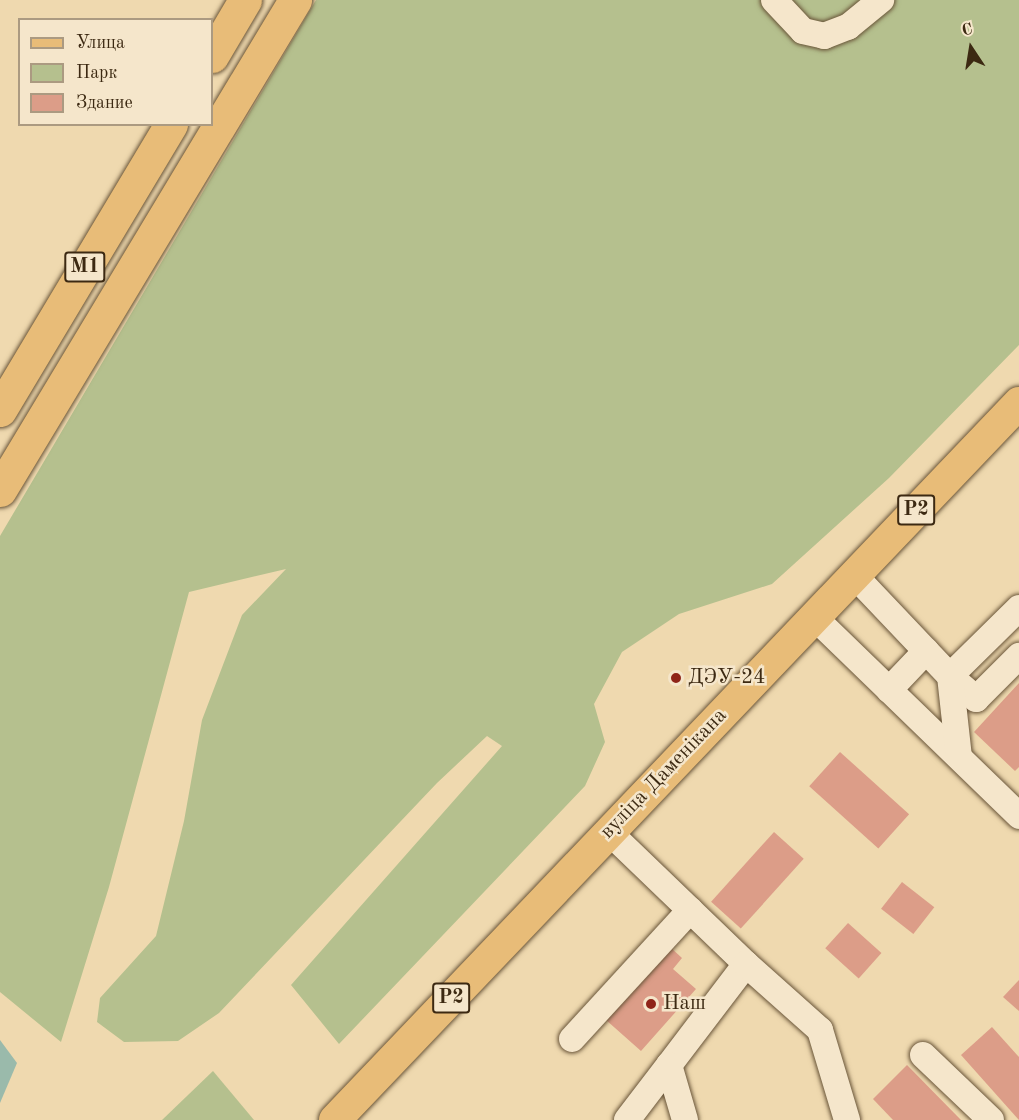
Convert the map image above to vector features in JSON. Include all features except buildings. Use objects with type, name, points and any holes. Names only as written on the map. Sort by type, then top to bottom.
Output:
[{"type":"highway","points":[[213,54],[245,0]]},
{"type":"highway","name":"М1","points":[[0,490],[295,0]]},
{"type":"highway","name":"М1","points":[[0,410],[170,126]]},
{"type":"main road","name":"вуліца Даменікана","points":[[335,1120],[1019,403]]},
{"type":"lane","points":[[774,0],[803,31],[824,36],[848,27],[881,0]]},
{"type":"lane","points":[[854,575],[950,676],[976,699],[1019,656]]},
{"type":"lane","points":[[950,676],[1019,608]]},
{"type":"lane","points":[[814,617],[1019,816]]},
{"type":"lane","points":[[889,690],[926,651]]},
{"type":"lane","points":[[950,676],[958,757]]},
{"type":"lane","points":[[609,832],[746,964],[820,1030],[847,1120]]},
{"type":"lane","points":[[572,1039],[690,910]]},
{"type":"lane","points":[[627,1120],[746,964]]},
{"type":"lane","points":[[923,1055],[991,1120]]},
{"type":"lane","points":[[669,1065],[685,1120]]},
{"type":"green space","points":[[316,0],[1019,0],[1019,345],[889,478],[772,584],[679,614],[622,652],[594,704],[605,742],[585,786],[339,1044],[291,985],[502,746],[487,736],[437,783],[219,1013],[178,1041],[124,1042],[97,1022],[100,998],[156,936],[184,821],[202,720],[242,615],[286,569],[189,592],[109,887],[61,1042],[0,992],[0,536]]},
{"type":"green space","points":[[213,1071],[254,1120],[162,1120]]},
{"type":"shaded area","points":[[0,1040],[17,1063],[0,1103]]},
{"type":"place","name":"ДЭУ-24","points":[[676,678]]},
{"type":"place","name":"Наш","points":[[651,1004]]}]
